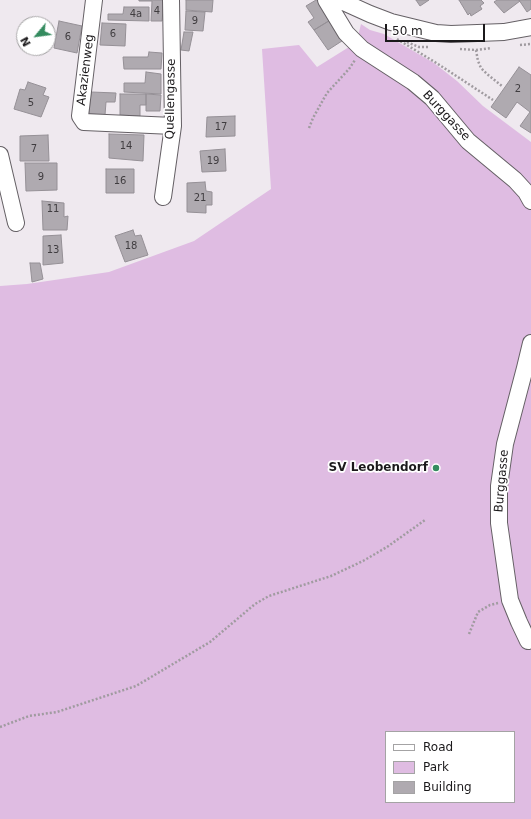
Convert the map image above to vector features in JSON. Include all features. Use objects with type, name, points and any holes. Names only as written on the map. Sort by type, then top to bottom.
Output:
[{"type":"street","name":"Akazienweg","points":[[94,0],[80,116],[84,122],[173,126]]},
{"type":"street","name":"Quellengasse","points":[[163,197],[173,126],[171,0]]},
{"type":"street","name":"Burggasse","points":[[326,0],[346,33],[362,49],[413,82],[432,98],[468,141],[515,180],[526,192],[531,201]]},
{"type":"street","points":[[339,0],[391,22],[436,33],[451,34],[504,32],[531,27]]},
{"type":"street","points":[[0,155],[16,223]]},
{"type":"street","name":"Burggasse","points":[[528,641],[510,600],[499,523],[499,486],[505,444],[531,343]]},
{"type":"path","points":[[395,38],[493,100]]},
{"type":"path","points":[[309,128],[312,118],[327,93],[349,69],[362,49]]},
{"type":"path","points":[[476,50],[478,62],[481,68],[502,86]]},
{"type":"path","points":[[0,727],[29,716],[57,712],[136,686],[210,642],[255,604],[269,596],[331,576],[363,561],[387,547],[425,520]]},
{"type":"path","points":[[469,634],[478,612],[490,605],[510,600]]},
{"type":"green space","points":[[361,24],[370,30],[384,34],[434,63],[457,81],[483,106],[531,142],[531,819],[0,819],[0,286],[27,284],[109,272],[194,241],[271,189],[262,49],[299,45],[317,67],[349,47],[358,36]]},
{"type":"building","points":[[139,0],[164,0],[162,21],[151,21],[152,1]]},
{"type":"building","points":[[186,0],[213,0],[212,12],[186,10]]},
{"type":"building","points":[[316,0],[319,0],[332,19],[314,30],[308,22],[314,18],[306,6]]},
{"type":"building","points":[[416,0],[429,0],[420,6]]},
{"type":"building","points":[[459,0],[481,0],[484,3],[480,6],[482,9],[471,16],[470,13],[468,15]]},
{"type":"building","points":[[497,0],[520,1],[504,13],[494,2]]},
{"type":"building","points":[[519,0],[531,0],[531,9],[527,12]]},
{"type":"building","points":[[124,7],[149,7],[149,21],[108,20],[108,14],[123,14]]},
{"type":"building","points":[[186,11],[205,12],[203,31],[185,30]]},
{"type":"building","points":[[332,19],[345,39],[328,50],[314,30]]},
{"type":"building","points":[[59,21],[82,26],[77,53],[56,48],[56,37]]},
{"type":"building","points":[[102,23],[126,24],[125,46],[100,45]]},
{"type":"building","points":[[184,32],[193,32],[189,51],[181,50]]},
{"type":"building","points":[[149,52],[162,53],[161,69],[124,69],[123,57],[148,57]]},
{"type":"building","points":[[519,67],[531,75],[531,133],[520,126],[530,112],[517,102],[506,118],[491,107]]},
{"type":"building","points":[[146,72],[161,74],[161,94],[124,92],[124,83],[145,83]]},
{"type":"building","points":[[28,82],[46,88],[43,95],[49,97],[41,117],[14,109],[20,89],[25,90]]},
{"type":"building","points":[[91,92],[116,93],[115,102],[106,102],[105,115],[89,114]]},
{"type":"building","points":[[120,94],[146,94],[146,105],[140,105],[140,116],[120,115]]},
{"type":"building","points":[[146,94],[161,95],[160,111],[146,111]]},
{"type":"building","points":[[235,116],[235,136],[206,137],[207,117]]},
{"type":"building","points":[[109,134],[144,135],[143,161],[109,158]]},
{"type":"building","points":[[48,135],[49,161],[20,161],[20,136]]},
{"type":"building","points":[[225,149],[226,171],[202,172],[200,151]]},
{"type":"building","points":[[25,163],[57,163],[57,190],[26,191]]},
{"type":"building","points":[[106,169],[134,169],[134,193],[106,193]]},
{"type":"building","points":[[205,182],[206,191],[212,192],[212,205],[206,205],[206,213],[187,212],[187,183]]},
{"type":"building","points":[[42,201],[64,203],[64,217],[68,216],[67,230],[43,230]]},
{"type":"building","points":[[133,230],[135,236],[141,235],[148,255],[125,262],[115,236]]},
{"type":"building","points":[[61,235],[63,263],[43,265],[43,236]]},
{"type":"building","points":[[30,263],[40,263],[43,279],[32,282]]},
{"type":"place","name":"SV Leobendorf","points":[[436,468]]}]
